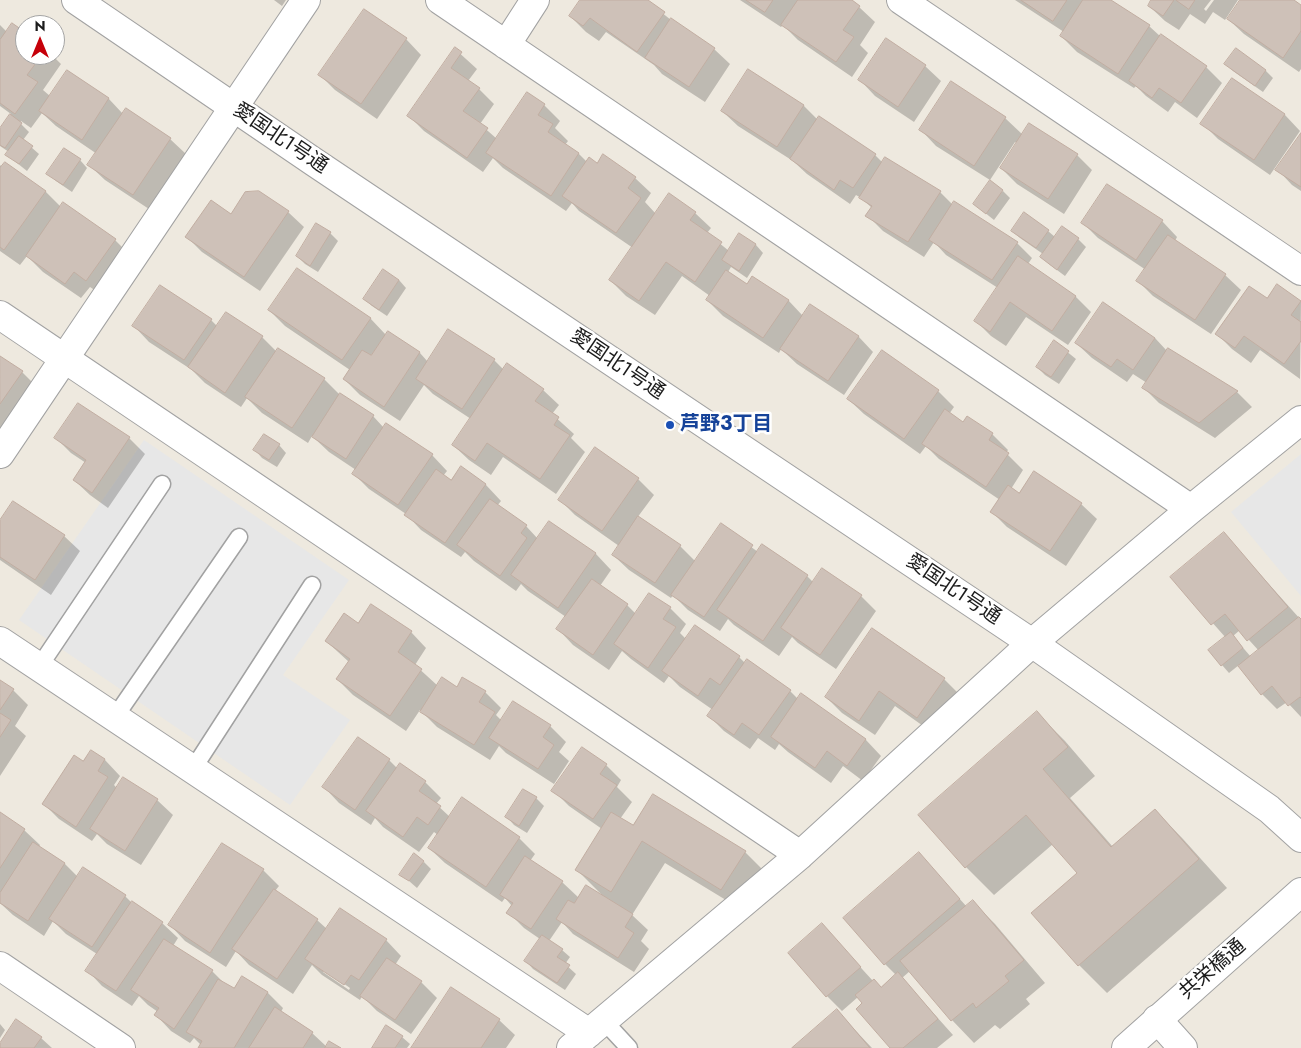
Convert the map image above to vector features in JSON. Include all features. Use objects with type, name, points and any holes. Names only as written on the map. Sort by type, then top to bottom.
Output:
[{"type":"street","name":"愛国北1号通","points":[[76,0],[1032,643],[1269,809],[1301,838]]},
{"type":"street","points":[[0,454],[306,0]]},
{"type":"street","points":[[440,0],[1191,509]]},
{"type":"street","points":[[506,45],[535,0]]},
{"type":"street","points":[[901,0],[1301,271]]},
{"type":"street","points":[[0,315],[800,855]]},
{"type":"street","points":[[0,641],[588,1034],[800,855],[1032,643],[1191,509],[1301,420]]},
{"type":"street","name":"共栄橋通","points":[[1126,1048],[1301,892]]},
{"type":"street","points":[[0,966],[121,1048]]},
{"type":"street","points":[[1157,1019],[1183,1048]]},
{"type":"lane","points":[[40,667],[162,484]]},
{"type":"lane","points":[[115,717],[238,537]]},
{"type":"lane","points":[[193,769],[312,585]]},
{"type":"lane","points":[[588,1034],[629,1048]]},
{"type":"shaded area","points":[[144,440],[349,580],[283,675],[350,720],[290,805],[19,620]]},
{"type":"shaded area","points":[[1301,454],[1301,596],[1231,512]]},
{"type":"building","points":[[580,0],[648,0],[665,12],[637,52],[590,18],[583,26],[569,16]]},
{"type":"building","points":[[746,0],[773,0],[765,12]]},
{"type":"building","points":[[798,0],[852,0],[860,6],[843,30],[854,37],[836,62],[781,25]]},
{"type":"building","points":[[1021,0],[1067,0],[1053,21]]},
{"type":"building","points":[[1083,0],[1111,0],[1150,25],[1118,74],[1060,36]]},
{"type":"building","points":[[1151,0],[1174,0],[1163,16],[1148,6]]},
{"type":"building","points":[[1176,0],[1195,0],[1189,9]]},
{"type":"building","points":[[1240,0],[1294,0],[1301,5],[1301,31],[1283,58],[1227,19]]},
{"type":"building","points":[[364,9],[407,38],[361,104],[318,75]]},
{"type":"building","points":[[671,18],[715,48],[689,87],[645,58]]},
{"type":"building","points":[[12,23],[15,25],[15,65],[34,65],[27,75],[38,82],[15,114],[0,103],[0,40]]},
{"type":"building","points":[[1161,34],[1207,66],[1181,103],[1159,88],[1152,98],[1129,81]]},
{"type":"building","points":[[886,38],[926,65],[898,107],[858,80]]},
{"type":"building","points":[[455,47],[462,52],[451,68],[480,88],[463,111],[488,128],[467,158],[407,116]]},
{"type":"building","points":[[1236,48],[1266,70],[1255,86],[1224,64]]},
{"type":"building","points":[[748,69],[804,105],[777,147],[721,111]]},
{"type":"building","points":[[67,70],[109,98],[82,140],[39,111]]},
{"type":"building","points":[[1232,78],[1285,114],[1254,160],[1200,124]]},
{"type":"building","points":[[951,81],[1006,117],[974,166],[919,130]]},
{"type":"building","points":[[527,92],[545,104],[538,115],[553,124],[548,132],[579,153],[551,196],[486,153]]},
{"type":"building","points":[[126,108],[171,138],[133,195],[87,165]]},
{"type":"building","points":[[10,114],[22,123],[5,148],[0,145],[0,128]]},
{"type":"building","points":[[819,116],[876,154],[853,188],[840,180],[834,190],[790,159]]},
{"type":"building","points":[[1029,123],[1078,154],[1048,199],[1000,168]]},
{"type":"building","points":[[1301,133],[1301,187],[1275,170]]},
{"type":"building","points":[[19,136],[33,146],[19,164],[5,155]]},
{"type":"building","points":[[64,148],[81,159],[63,185],[46,174]]},
{"type":"building","points":[[603,154],[636,177],[628,188],[641,198],[616,233],[562,196],[589,157],[597,163]]},
{"type":"building","points":[[885,157],[941,191],[908,242],[865,216],[872,206],[859,198]]},
{"type":"building","points":[[5,162],[46,191],[4,250],[0,247],[0,168]]},
{"type":"building","points":[[990,180],[1003,190],[986,214],[973,204]]},
{"type":"building","points":[[1107,184],[1163,220],[1136,260],[1081,223]]},
{"type":"building","points":[[259,191],[289,211],[244,277],[185,237],[211,200],[231,214],[245,192]]},
{"type":"building","points":[[669,193],[696,212],[690,220],[722,242],[695,282],[666,262],[639,301],[609,280]]},
{"type":"building","points":[[954,201],[1018,242],[992,280],[929,240]]},
{"type":"building","points":[[63,202],[116,239],[86,281],[74,272],[65,284],[26,256]]},
{"type":"building","points":[[1024,212],[1049,230],[1036,248],[1011,231]]},
{"type":"building","points":[[316,223],[331,232],[310,266],[296,256]]},
{"type":"building","points":[[1062,226],[1079,238],[1057,270],[1040,257]]},
{"type":"building","points":[[739,233],[756,244],[739,271],[722,260]]},
{"type":"building","points":[[1168,235],[1226,274],[1195,320],[1136,281]]},
{"type":"building","points":[[1018,256],[1076,296],[1052,331],[1010,302],[990,332],[974,321]]},
{"type":"building","points":[[297,268],[371,318],[342,360],[268,310]]},
{"type":"building","points":[[383,269],[399,280],[379,310],[363,299]]},
{"type":"building","points":[[726,270],[747,284],[752,276],[789,300],[763,338],[706,300]]},
{"type":"building","points":[[1277,284],[1301,301],[1291,315],[1301,322],[1301,341],[1284,364],[1244,336],[1235,348],[1215,334],[1249,286],[1267,298]]},
{"type":"building","points":[[160,285],[212,319],[184,360],[132,326]]},
{"type":"building","points":[[1103,302],[1155,338],[1133,370],[1117,359],[1111,367],[1075,343]]},
{"type":"building","points":[[810,304],[859,336],[828,381],[780,349]]},
{"type":"building","points":[[226,312],[263,336],[225,393],[188,367]]},
{"type":"building","points":[[448,329],[495,359],[462,409],[416,379]]},
{"type":"building","points":[[388,331],[420,352],[384,407],[343,379],[362,350],[371,355]]},
{"type":"building","points":[[1054,340],[1069,351],[1051,377],[1036,367]]},
{"type":"building","points":[[278,348],[325,378],[292,428],[245,397]]},
{"type":"building","points":[[1168,348],[1238,391],[1199,423],[1142,388]]},
{"type":"building","points":[[882,350],[939,390],[904,439],[847,399]]},
{"type":"building","points":[[0,356],[23,371],[0,404]]},
{"type":"building","points":[[507,363],[544,389],[535,401],[559,417],[554,425],[570,435],[540,479],[487,443],[475,461],[452,445]]},
{"type":"building","points":[[340,393],[374,415],[346,459],[312,437]]},
{"type":"building","points":[[78,403],[130,437],[92,493],[73,480],[86,460],[54,438]]},
{"type":"building","points":[[945,409],[963,422],[967,416],[993,433],[989,440],[1009,453],[986,487],[922,444]]},
{"type":"building","points":[[386,423],[433,454],[398,505],[352,474]]},
{"type":"building","points":[[264,434],[280,444],[269,460],[253,450]]},
{"type":"building","points":[[595,447],[639,478],[602,531],[558,500]]},
{"type":"building","points":[[461,466],[486,484],[445,543],[404,515],[436,469],[451,480]]},
{"type":"building","points":[[1034,471],[1082,503],[1050,551],[990,512],[1008,485],[1019,493]]},
{"type":"building","points":[[490,499],[527,525],[521,533],[527,538],[500,576],[457,545]]},
{"type":"building","points":[[13,501],[65,535],[35,580],[0,557],[0,520]]},
{"type":"building","points":[[638,516],[681,545],[655,583],[612,555]]},
{"type":"building","points":[[549,521],[596,553],[558,608],[511,575]]},
{"type":"building","points":[[721,523],[753,545],[704,617],[671,595]]},
{"type":"building","points":[[1224,532],[1288,607],[1247,641],[1225,614],[1211,625],[1170,577]]},
{"type":"building","points":[[762,544],[808,575],[763,641],[717,610]]},
{"type":"building","points":[[822,568],[862,595],[820,655],[781,628]]},
{"type":"building","points":[[592,579],[628,604],[593,655],[556,629]]},
{"type":"building","points":[[649,593],[671,607],[663,619],[676,627],[648,668],[614,644]]},
{"type":"building","points":[[371,604],[412,631],[398,652],[422,669],[390,716],[336,679],[350,659],[325,641],[344,613],[358,623]]},
{"type":"building","points":[[1299,617],[1301,619],[1301,698],[1288,706],[1272,686],[1261,695],[1238,666]]},
{"type":"building","points":[[695,625],[740,656],[720,685],[710,678],[698,696],[662,671]]},
{"type":"building","points":[[872,628],[945,678],[917,718],[879,691],[859,721],[825,697]]},
{"type":"building","points":[[1231,632],[1243,648],[1221,666],[1208,650]]},
{"type":"building","points":[[747,659],[791,690],[759,735],[742,723],[734,735],[707,716]]},
{"type":"building","points":[[442,677],[457,687],[462,677],[486,691],[479,702],[495,712],[474,745],[420,712]]},
{"type":"building","points":[[0,680],[14,689],[0,710]]},
{"type":"building","points":[[801,693],[866,739],[847,766],[827,751],[815,768],[771,737]]},
{"type":"building","points":[[513,701],[551,725],[543,737],[554,745],[538,769],[489,738]]},
{"type":"building","points":[[1037,711],[1068,747],[1043,769],[1111,847],[1155,809],[1199,859],[1078,966],[1031,913],[1077,873],[1026,815],[965,868],[918,815]]},
{"type":"building","points":[[0,713],[11,720],[0,737]]},
{"type":"building","points":[[358,737],[390,759],[355,810],[322,787]]},
{"type":"building","points":[[582,747],[607,764],[600,774],[617,785],[593,819],[551,791]]},
{"type":"building","points":[[91,750],[105,759],[98,771],[108,777],[76,827],[42,804],[74,755],[83,761]]},
{"type":"building","points":[[400,763],[426,781],[419,791],[441,806],[428,825],[417,817],[403,837],[366,811]]},
{"type":"building","points":[[123,777],[158,799],[125,851],[90,829]]},
{"type":"building","points":[[523,789],[537,797],[519,826],[505,817]]},
{"type":"building","points":[[653,794],[746,851],[721,890],[642,841],[611,892],[575,870],[611,812],[633,825]]},
{"type":"building","points":[[462,797],[520,837],[486,887],[428,848]]},
{"type":"building","points":[[0,812],[25,829],[0,868]]},
{"type":"building","points":[[33,842],[65,863],[28,921],[0,903],[0,893]]},
{"type":"building","points":[[222,843],[264,869],[210,953],[168,925]]},
{"type":"building","points":[[919,852],[960,899],[884,965],[843,918]]},
{"type":"building","points":[[414,853],[424,861],[409,881],[399,875]]},
{"type":"building","points":[[525,856],[563,881],[531,929],[506,913],[513,903],[500,895]]},
{"type":"building","points":[[83,867],[126,895],[92,947],[49,919]]},
{"type":"building","points":[[586,885],[633,914],[625,927],[634,933],[618,958],[556,919],[568,900],[574,903]]},
{"type":"building","points":[[274,889],[318,919],[277,979],[232,949]]},
{"type":"building","points":[[973,900],[1024,960],[1005,976],[1009,981],[976,1008],[973,1003],[951,1021],[900,961]]},
{"type":"building","points":[[132,901],[163,922],[116,991],[85,971]]},
{"type":"building","points":[[340,908],[387,939],[359,980],[351,975],[344,985],[305,959]]},
{"type":"building","points":[[822,923],[861,967],[826,997],[788,953]]},
{"type":"building","points":[[542,935],[563,949],[557,957],[570,965],[557,983],[524,961]]},
{"type":"building","points":[[164,939],[213,970],[174,1029],[154,1015],[159,1008],[131,990]]},
{"type":"building","points":[[387,958],[422,981],[395,1020],[360,996]]},
{"type":"building","points":[[898,972],[938,1019],[903,1048],[890,1048],[856,1009],[862,1003],[855,995],[874,979],[881,987]]},
{"type":"building","points":[[242,976],[268,992],[234,1048],[198,1048],[202,1041],[186,1032],[218,979],[234,988]]},
{"type":"building","points":[[451,987],[500,1019],[481,1048],[411,1048]]},
{"type":"building","points":[[275,1007],[313,1032],[303,1048],[249,1048]]},
{"type":"building","points":[[837,1009],[870,1048],[792,1048]]},
{"type":"building","points":[[16,1019],[42,1037],[34,1048],[0,1048],[0,1043]]},
{"type":"building","points":[[386,1025],[403,1036],[395,1048],[372,1048]]},
{"type":"building","points":[[329,1041],[341,1048],[325,1048]]},
{"type":"place","name":"芦野3丁目","points":[[670,425]]}]
